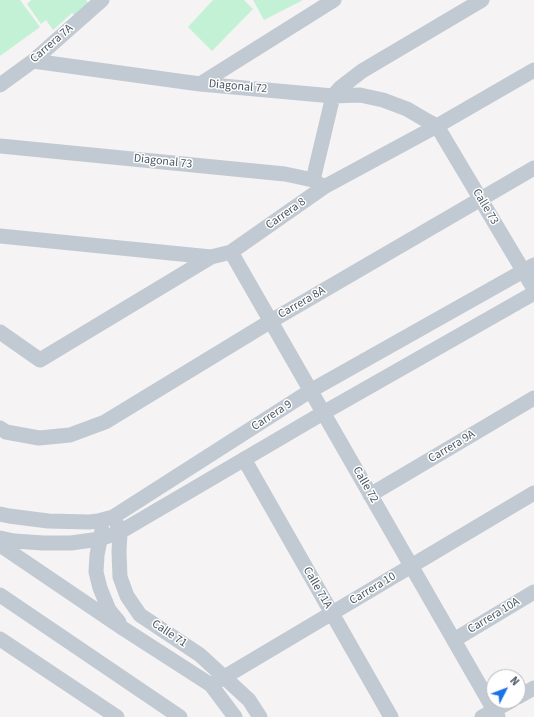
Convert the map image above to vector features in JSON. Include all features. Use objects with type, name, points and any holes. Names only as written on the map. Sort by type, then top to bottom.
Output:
[{"type":"street","name":"Carrera 7A","points":[[0,85],[33,61],[102,0]]},
{"type":"street","points":[[200,84],[334,0]]},
{"type":"street","points":[[318,184],[333,96],[340,88],[362,71],[482,0]]},
{"type":"street","name":"Diagonal 72","points":[[33,61],[200,84],[333,96],[360,95],[383,100],[407,109],[437,126]]},
{"type":"street","name":"Carrera 8","points":[[0,332],[40,360],[212,257],[231,252],[318,184],[437,126],[534,70]]},
{"type":"street","name":"Calle 73","points":[[437,126],[481,199],[529,268],[534,289]]},
{"type":"street","name":"Diagonal 73","points":[[0,146],[285,174],[318,184]]},
{"type":"street","name":"Carrera 8A","points":[[0,428],[6,432],[39,438],[70,435],[105,422],[271,321],[534,168]]},
{"type":"street","points":[[0,236],[212,257]]},
{"type":"street","name":"Calle 72","points":[[231,252],[454,640],[492,715]]},
{"type":"street","name":"Carrera 9","points":[[0,514],[48,522],[89,522],[110,518],[310,391],[529,268]]},
{"type":"street","name":"Carrera 9","points":[[120,532],[323,413],[534,293]]},
{"type":"street","name":"Carrera 9A","points":[[370,495],[534,398]]},
{"type":"street","name":"Calle 71A","points":[[244,460],[391,717]]},
{"type":"street","name":"Carrera 10","points":[[218,681],[534,493]]},
{"type":"street","name":"Calle 71","points":[[124,629],[109,610],[100,588],[96,572],[100,539],[110,518],[120,532],[120,577],[127,596],[140,615],[200,655],[218,681],[235,717]]},
{"type":"street","points":[[0,538],[14,541],[71,543],[100,539],[120,532]]},
{"type":"street","name":"Calle 71","points":[[0,545],[124,629],[218,681],[249,700],[260,717]]},
{"type":"street","name":"Carrera 10A","points":[[454,640],[534,592]]},
{"type":"street","points":[[0,595],[180,717]]},
{"type":"street","points":[[0,639],[116,716]]},
{"type":"street","points":[[492,715],[500,709]]},
{"type":"green space","points":[[0,0],[20,0],[40,27],[0,56]]},
{"type":"green space","points":[[31,0],[86,0],[90,5],[76,17],[72,13],[53,30],[46,20],[41,24],[27,4]]},
{"type":"green space","points":[[213,0],[244,0],[253,9],[212,51],[188,27]]},
{"type":"green space","points":[[253,0],[303,0],[264,20]]}]
